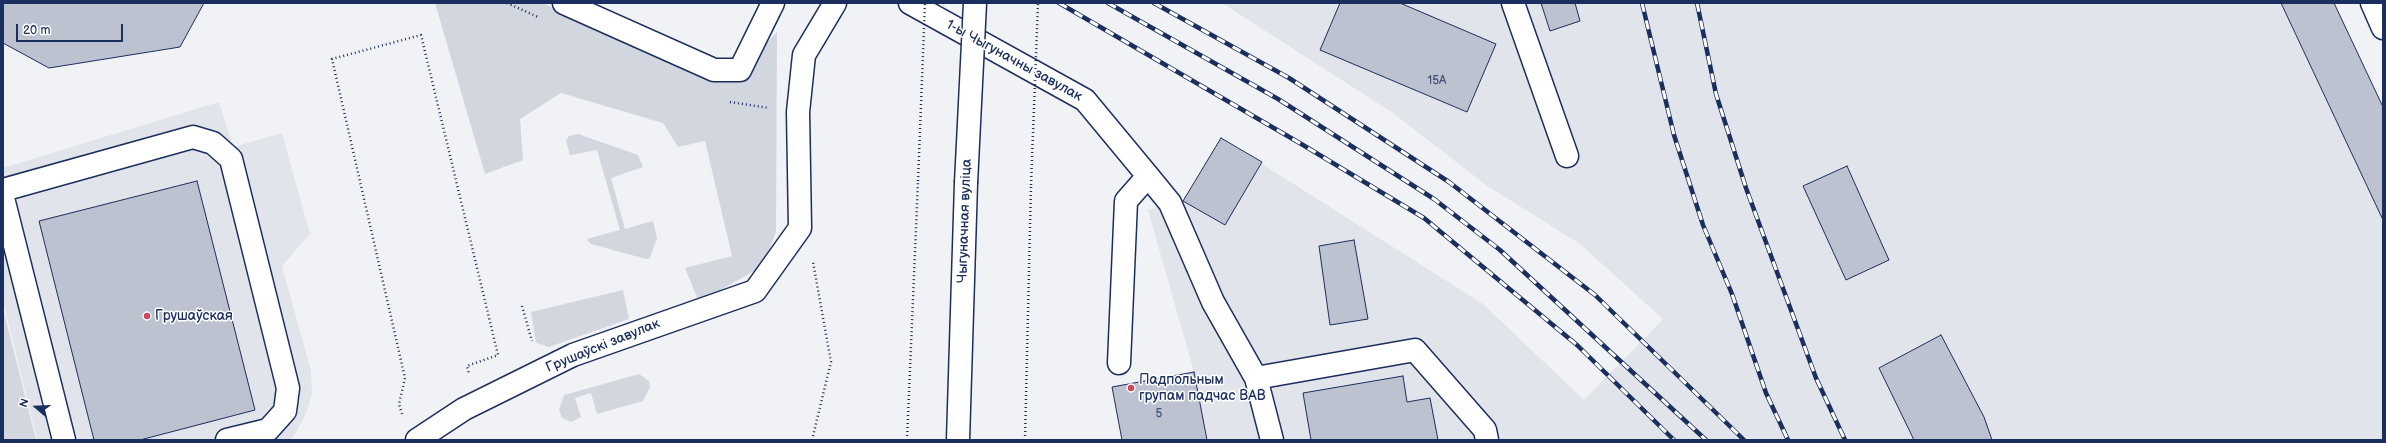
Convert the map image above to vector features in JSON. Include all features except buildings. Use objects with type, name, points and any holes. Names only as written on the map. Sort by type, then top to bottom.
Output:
[{"type":"main road","points":[[564,3],[714,70],[740,70],[773,3]]},
{"type":"main road","points":[[800,228],[798,112],[804,55],[835,3]]},
{"type":"main road","name":"1-ы Чыгуначны завулак","points":[[910,3],[1085,100],[1148,176],[1170,203],[1213,302],[1256,378],[1272,440]]},
{"type":"main road","name":"Чыгуначная вуліца","points":[[958,440],[966,183],[975,3]]},
{"type":"main road","points":[[1513,3],[1567,156]]},
{"type":"main road","points":[[2372,3],[2383,28]]},
{"type":"main road","points":[[3,190],[193,137],[213,144],[231,159],[288,388],[285,410],[268,430],[227,440]]},
{"type":"main road","points":[[1118,363],[1126,201],[1148,176]]},
{"type":"main road","points":[[3,198],[64,440]]},
{"type":"main road","name":"Грушаўскі завулак","points":[[416,440],[464,409],[573,355],[755,291],[800,228]]},
{"type":"main road","points":[[1256,378],[1415,350],[1485,430],[1487,440]]},
{"type":"path","points":[[907,440],[925,3]]},
{"type":"path","points":[[1025,440],[1038,3]]},
{"type":"path","points":[[403,418],[400,404],[405,378],[332,59],[421,35],[498,355],[467,366],[471,380]]},
{"type":"path","points":[[800,228],[812,258],[831,362],[812,440]]},
{"type":"path","points":[[522,306],[532,343]]},
{"type":"shaded area","points":[[435,3],[542,3],[712,70],[747,63],[777,32],[776,232],[763,266],[699,302],[685,268],[732,256],[705,141],[678,147],[663,123],[561,93],[520,119],[523,160],[485,174]]},
{"type":"shaded area","points":[[1222,3],[2281,3],[2383,220],[2383,440],[1122,440],[1112,387],[1194,372],[1148,210],[1183,201],[1221,138],[1483,304],[1584,400],[1663,319],[1580,244],[1486,185],[1393,113]]},
{"type":"shaded area","points":[[219,102],[233,147],[282,133],[310,234],[282,266],[311,371],[312,393],[306,414],[294,436],[289,440],[37,440],[3,301],[3,168]]},
{"type":"shaded area","points":[[578,134],[638,155],[643,167],[611,178],[625,229],[653,221],[657,238],[650,258],[646,259],[591,244],[588,241],[587,239],[620,230],[597,150],[570,155],[566,141],[569,136]]},
{"type":"shaded area","points":[[623,290],[629,319],[549,347],[536,343],[531,312]]},
{"type":"shaded area","points":[[3,308],[36,440],[3,440]]},
{"type":"shaded area","points":[[639,374],[649,381],[650,387],[643,401],[597,414],[591,393],[575,398],[581,417],[571,422],[562,418],[559,410],[564,395]]},
{"type":"railway","points":[[1059,3],[1303,145],[1424,218],[1577,345],[1674,440]]},
{"type":"railway","points":[[1108,3],[1278,99],[1434,199],[1500,250],[1706,440]]},
{"type":"railway","points":[[1154,3],[1289,78],[1449,182],[1595,295],[1744,440]]},
{"type":"railway","points":[[1642,3],[1674,135],[1703,225],[1732,294],[1766,393],[1788,440]]},
{"type":"railway","points":[[1697,3],[1716,94],[1746,188],[1816,378],[1845,440]]},
{"type":"place","name":"Грушаўская","points":[[147,316]]},
{"type":"place","name":"Падпольным групам падчас ВАВ","points":[[1131,388]]}]
